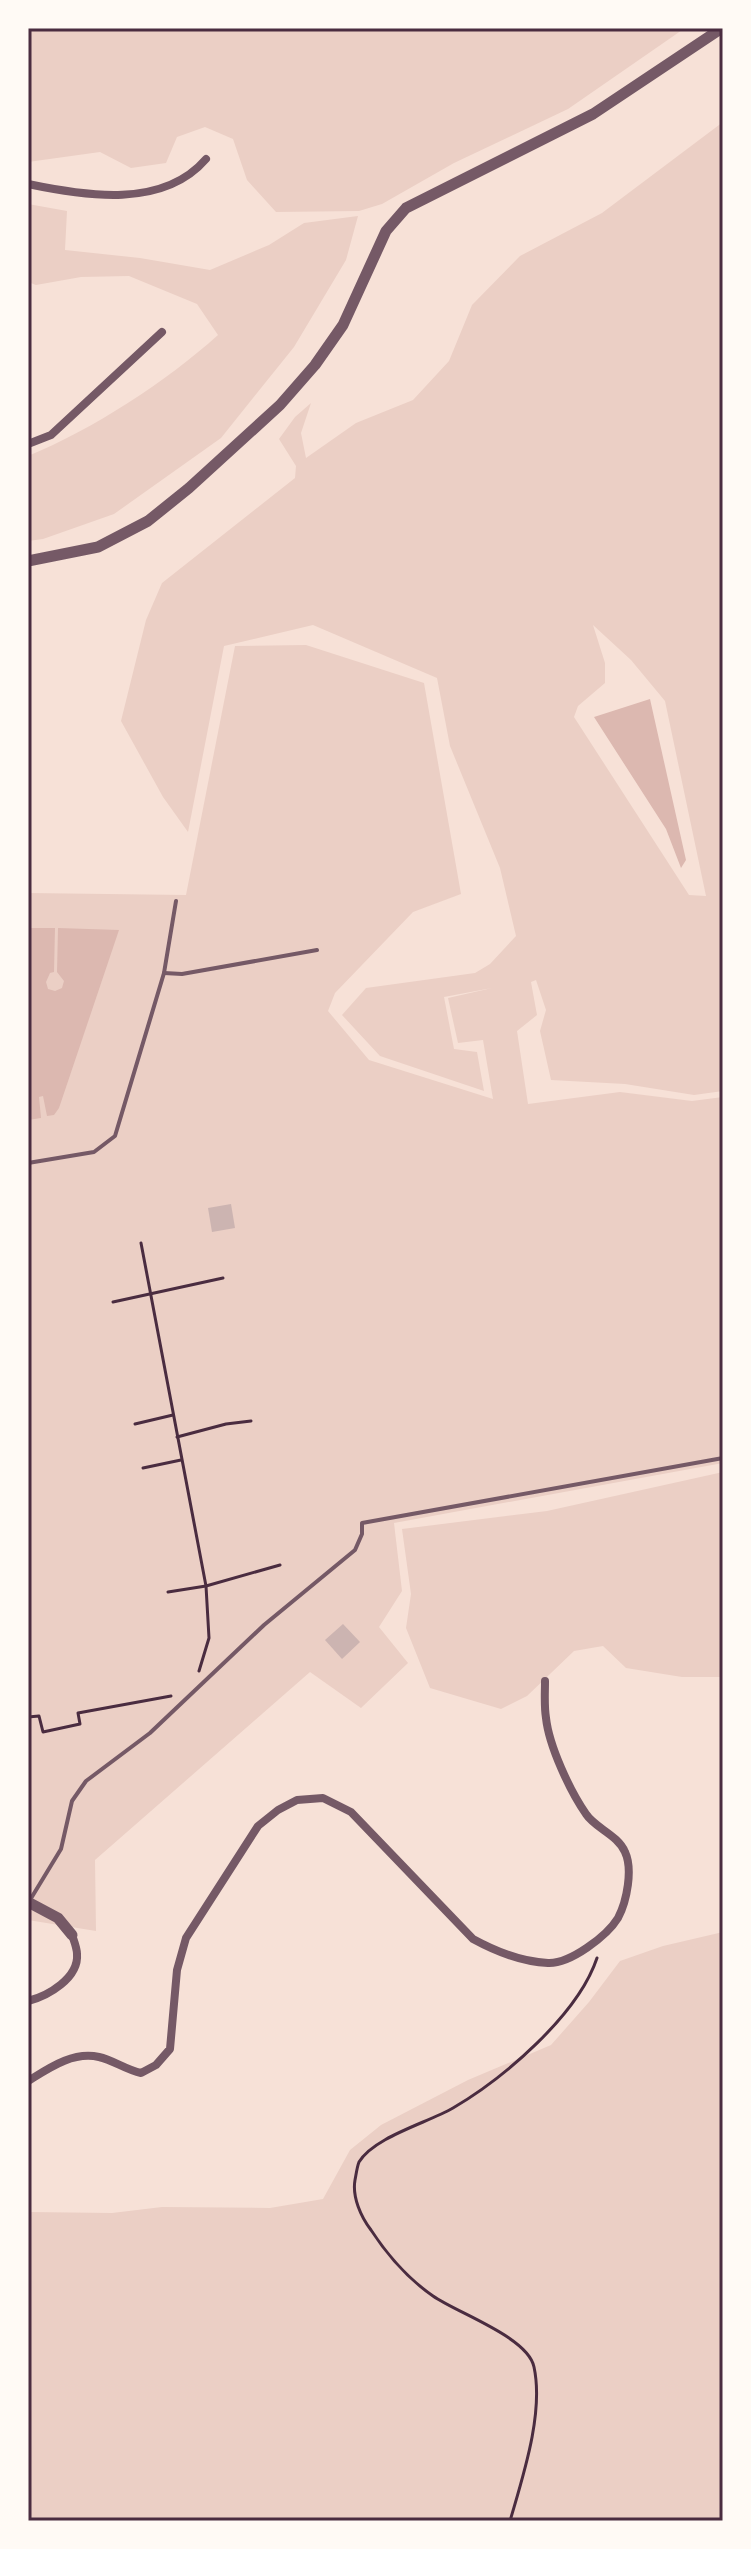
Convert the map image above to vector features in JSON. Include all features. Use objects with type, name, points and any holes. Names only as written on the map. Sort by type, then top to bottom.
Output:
[{"type":"street","points":[[28,561],[98,547],[148,521],[280,405],[315,365],[343,325],[386,231],[406,208],[593,114],[722,28]]},
{"type":"street","points":[[28,184],[74,194],[127,194],[168,187],[193,174],[206,159]]},
{"type":"street","points":[[28,444],[51,435],[162,332]]},
{"type":"street","points":[[28,2081],[58,2063],[78,2056],[100,2057],[125,2070],[141,2073],[156,2065],[170,2049],[177,1970],[186,1938],[258,1826],[297,1800],[323,1798],[351,1812],[473,1939],[499,1952],[549,1963],[572,1958],[617,1919],[625,1897],[628,1869],[626,1852],[587,1816],[553,1750],[546,1718],[545,1681]]},
{"type":"street","points":[[28,1902],[58,1918],[72,1935],[78,1956],[72,1974],[44,1997],[28,2001]]},
{"type":"lane","points":[[28,1163],[94,1152],[115,1136],[164,973],[176,901]]},
{"type":"lane","points":[[164,973],[182,974],[317,950]]},
{"type":"lane","points":[[28,1902],[61,1849],[72,1801],[86,1781],[150,1733],[264,1625],[355,1550],[362,1534],[362,1523],[723,1458]]},
{"type":"path","points":[[141,1243],[206,1586],[209,1638],[196,1679]]},
{"type":"path","points":[[113,1302],[223,1278]]},
{"type":"path","points":[[135,1424],[173,1415]]},
{"type":"path","points":[[177,1437],[251,1421]]},
{"type":"path","points":[[143,1468],[181,1460]]},
{"type":"path","points":[[168,1592],[206,1586],[280,1565]]},
{"type":"path","points":[[28,1717],[39,1716],[43,1732],[80,1724],[78,1713],[181,1694]]},
{"type":"path","points":[[510,2521],[536,2405],[534,2364],[517,2342],[435,2297],[409,2277],[389,2256],[360,2215],[354,2185],[359,2162],[379,2144],[462,2101],[506,2072],[542,2036],[590,1980],[598,1954],[595,1940]]},
{"type":"shaded area","points":[[28,28],[685,28],[568,109],[454,163],[382,204],[359,211],[276,212],[247,180],[233,139],[205,127],[177,137],[166,163],[131,168],[100,152],[28,162]]},
{"type":"shaded area","points":[[723,122],[723,1091],[694,1095],[625,1084],[551,1080],[540,1031],[546,1010],[536,980],[531,982],[537,1015],[517,1031],[528,1104],[620,1092],[692,1101],[723,1097],[723,1463],[394,1523],[402,1591],[379,1627],[408,1663],[361,1708],[310,1672],[95,1860],[96,1931],[28,1920],[28,893],[186,895],[235,646],[306,645],[424,683],[461,894],[413,912],[335,993],[328,1011],[369,1060],[493,1099],[483,1040],[458,1043],[448,998],[492,988],[444,997],[454,1049],[477,1052],[484,1091],[380,1056],[342,1015],[366,988],[475,973],[490,964],[516,936],[500,868],[450,746],[437,678],[313,625],[224,646],[188,832],[163,797],[121,721],[146,620],[162,583],[295,478],[296,466],[279,439],[295,417],[311,403],[301,433],[306,458],[356,423],[413,400],[449,361],[472,305],[520,256],[602,213]],"holes":[[[593,625],[631,660],[665,701],[706,896],[689,895],[574,717],[578,706],[605,683],[605,663]]]},
{"type":"shaded area","points":[[28,204],[67,211],[65,250],[210,270],[269,245],[304,223],[358,216],[346,260],[294,347],[221,438],[114,514],[43,539],[28,541],[28,456],[78,433],[128,403],[176,370],[218,335],[197,304],[129,276],[81,277],[36,285],[28,282]]},
{"type":"shaded area","points":[[650,699],[686,860],[681,868],[666,829],[594,717]]},
{"type":"shaded area","points":[[28,928],[55,928],[54,972],[50,973],[46,982],[48,989],[55,991],[62,988],[64,981],[57,972],[58,928],[119,930],[59,1108],[54,1115],[47,1116],[43,1096],[39,1097],[41,1118],[28,1120]]},
{"type":"shaded area","points":[[723,1472],[723,1677],[682,1677],[626,1668],[603,1646],[574,1651],[527,1696],[501,1709],[430,1688],[406,1628],[411,1594],[402,1529],[547,1511]]},
{"type":"shaded area","points":[[723,1932],[723,2521],[28,2521],[28,2212],[112,2213],[162,2207],[270,2208],[323,2199],[350,2150],[381,2125],[468,2080],[551,2045],[620,1961],[663,1946]]},
{"type":"building","points":[[231,1204],[235,1228],[212,1232],[208,1208]]},
{"type":"building","points":[[343,1624],[360,1642],[342,1659],[325,1640]]}]
